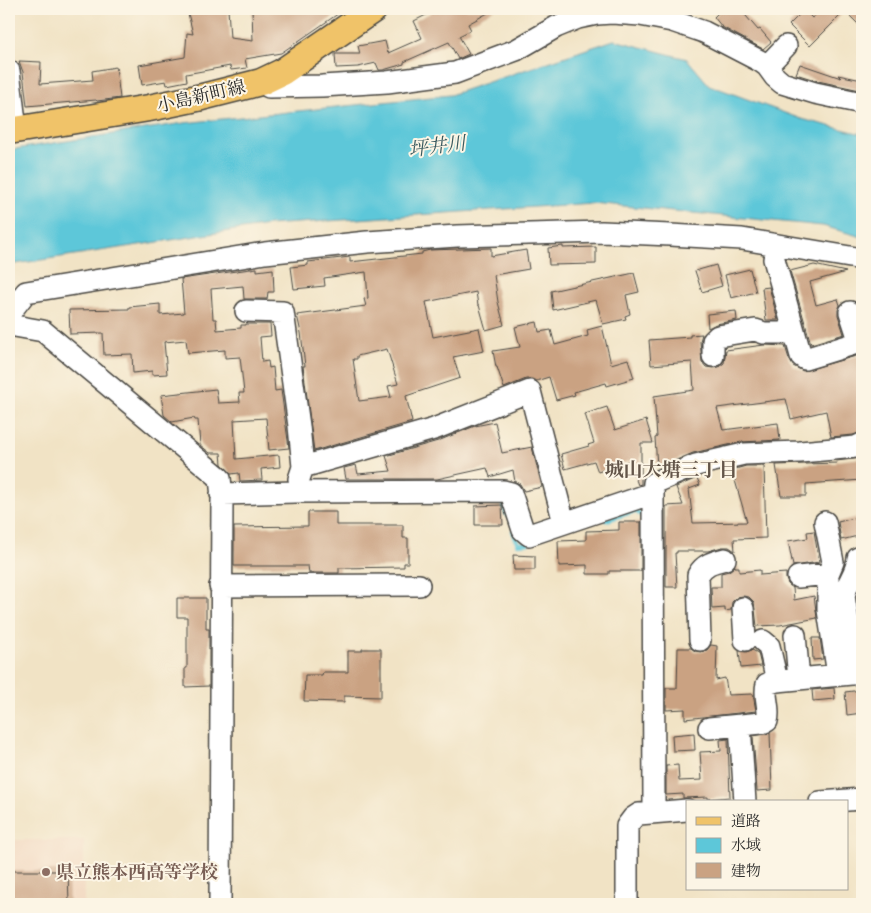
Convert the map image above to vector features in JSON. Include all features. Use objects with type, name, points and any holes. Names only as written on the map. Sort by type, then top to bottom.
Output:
[{"type":"main road","name":"小島新町線","points":[[13,130],[176,103],[261,82],[282,72],[374,9]]},
{"type":"street","points":[[261,82],[269,87],[312,86],[387,82],[455,73],[516,50],[556,27],[578,18],[612,13],[672,20],[704,32],[767,66],[782,83],[815,93],[862,103]]},
{"type":"street","points":[[767,66],[786,46]]},
{"type":"street","points":[[9,71],[13,130]]},
{"type":"street","points":[[9,314],[26,292],[265,253],[367,242],[448,237],[602,232],[742,239],[862,259]]},
{"type":"street","points":[[774,259],[801,356],[805,358],[861,344],[850,312]]},
{"type":"street","points":[[246,311],[282,312],[299,426],[302,467],[296,492]]},
{"type":"street","points":[[9,325],[43,331],[220,478],[220,904]]},
{"type":"street","points":[[713,356],[714,338],[718,336],[755,330],[764,333],[794,333]]},
{"type":"street","points":[[302,467],[434,429],[530,391],[564,523]]},
{"type":"street","points":[[654,812],[654,483],[696,465],[744,454],[800,452],[856,447],[862,444]]},
{"type":"street","points":[[221,494],[503,491],[511,493],[523,530],[530,535],[653,493]]},
{"type":"street","points":[[825,522],[832,562],[828,574],[828,610],[852,674]]},
{"type":"street","points":[[852,674],[844,596],[846,588],[858,567],[858,558]]},
{"type":"street","points":[[700,640],[698,575],[702,568],[725,559]]},
{"type":"street","points":[[798,577],[828,574]]},
{"type":"street","points":[[220,586],[419,585]]},
{"type":"street","points":[[743,608],[754,640],[769,646],[777,681]]},
{"type":"street","points":[[795,635],[799,679]]},
{"type":"street","points":[[709,728],[767,721],[767,684],[777,681],[852,674]]},
{"type":"street","points":[[740,725],[745,800]]},
{"type":"street","points":[[848,800],[862,799]]},
{"type":"street","points":[[627,904],[627,826],[639,814],[686,810]]},
{"type":"shaded area","name":"県立熊本西高等学校","points":[[9,840],[84,840],[84,904],[9,904]]},
{"type":"water","name":"坪井川","points":[[614,40],[687,59],[709,85],[801,119],[862,134],[862,237],[823,226],[594,203],[268,225],[9,265],[9,150],[184,123],[450,95]]},
{"type":"building","points":[[187,9],[228,9],[230,38],[253,41],[252,9],[345,9],[281,53],[245,59],[247,68],[231,70],[230,66],[186,74],[187,81],[167,85],[166,81],[142,85],[139,65],[185,57],[187,33],[193,34]]},
{"type":"building","points":[[430,9],[495,9],[468,24],[471,30],[459,36],[469,54],[458,59],[449,42],[404,62],[404,64],[383,70],[379,70],[376,63],[358,67],[336,68],[335,54],[360,54],[358,46],[385,41],[388,53],[422,38],[414,21],[432,12]]},
{"type":"building","points":[[722,9],[740,9],[771,42],[763,49],[722,27],[714,17]]},
{"type":"building","points":[[822,9],[862,9],[862,28],[845,11],[810,46],[789,25],[804,10],[812,18]]},
{"type":"building","points":[[19,61],[41,62],[40,84],[93,80],[92,71],[116,67],[120,98],[27,106],[23,72]]},
{"type":"building","points":[[800,64],[841,78],[838,75],[862,80],[860,90],[796,74]]},
{"type":"building","points":[[563,246],[563,248],[596,247],[596,264],[549,265],[548,248]]},
{"type":"building","points":[[491,248],[491,256],[526,250],[529,269],[494,275],[504,325],[486,330],[476,292],[426,302],[433,337],[479,328],[484,351],[453,357],[460,378],[406,396],[412,422],[314,451],[303,366],[305,366],[301,333],[297,315],[366,306],[364,299],[368,298],[366,272],[324,278],[325,286],[294,289],[291,267],[308,265],[308,262],[350,257],[350,262],[422,254],[422,252],[430,250]],"holes":[[[387,349],[398,384],[388,386],[391,397],[359,401],[353,359],[357,359],[357,356]]]},
{"type":"building","points":[[716,265],[722,286],[702,292],[695,271]]},
{"type":"building","points":[[814,265],[846,272],[810,282],[816,305],[838,299],[840,305],[838,315],[844,334],[811,344],[790,271]]},
{"type":"building","points":[[257,268],[257,271],[273,269],[274,292],[268,292],[267,299],[244,299],[243,286],[211,289],[213,319],[216,319],[217,330],[241,328],[241,325],[246,324],[270,324],[271,336],[260,337],[262,362],[268,361],[269,368],[273,367],[275,391],[281,390],[289,448],[269,450],[266,418],[234,420],[236,459],[279,455],[280,467],[261,469],[262,480],[240,481],[239,473],[231,474],[222,464],[221,453],[210,453],[200,445],[198,420],[194,418],[172,422],[164,415],[161,395],[216,389],[218,403],[240,402],[239,393],[244,393],[240,357],[225,358],[225,350],[188,353],[186,340],[164,342],[167,374],[152,375],[152,371],[133,373],[132,354],[104,355],[103,333],[70,334],[69,310],[129,309],[129,307],[160,304],[160,315],[184,313],[181,279]]},
{"type":"building","points":[[750,269],[756,292],[731,298],[725,275]]},
{"type":"building","points":[[634,273],[639,292],[626,295],[630,314],[625,316],[626,319],[603,324],[596,300],[553,310],[551,291]]},
{"type":"building","points":[[769,287],[778,320],[766,320],[762,288]]},
{"type":"building","points":[[736,311],[737,320],[716,324],[708,328],[707,314]]},
{"type":"building","points":[[537,322],[539,332],[551,330],[555,345],[588,336],[587,330],[602,326],[611,364],[628,359],[634,378],[607,386],[606,383],[574,392],[575,395],[556,400],[549,377],[536,381],[526,379],[504,388],[496,367],[493,351],[520,347],[515,327]]},
{"type":"building","points":[[702,334],[700,341],[702,362],[706,367],[719,367],[724,363],[726,350],[764,345],[785,346],[793,366],[803,371],[856,356],[862,357],[862,432],[853,435],[831,437],[826,411],[791,419],[786,399],[717,408],[723,430],[778,423],[780,440],[741,442],[693,453],[667,464],[657,466],[654,396],[694,390],[692,362],[651,365],[649,340],[690,337],[690,335]]},
{"type":"building","points":[[607,407],[615,430],[646,420],[653,443],[641,443],[641,484],[638,485],[629,461],[598,472],[594,461],[565,469],[561,454],[594,443],[585,414]]},
{"type":"building","points":[[495,422],[502,453],[532,447],[542,487],[524,491],[520,484],[515,482],[513,470],[490,477],[487,468],[437,479],[346,479],[344,468],[356,465],[358,474],[391,471],[386,456],[438,441],[475,426]]},
{"type":"building","points":[[862,458],[862,480],[806,484],[806,496],[781,496],[776,465],[837,463],[836,461]]},
{"type":"building","points":[[746,466],[764,466],[766,538],[734,539],[735,551],[729,547],[722,547],[708,551],[677,551],[675,553],[677,587],[666,587],[666,506],[683,505],[676,487],[697,478],[700,485],[689,489],[693,523],[747,522],[732,470]]},
{"type":"building","points":[[502,505],[503,525],[475,525],[475,506]]},
{"type":"building","points":[[308,512],[336,512],[336,525],[403,525],[403,538],[408,538],[408,563],[404,563],[404,567],[339,568],[339,573],[309,573],[308,566],[234,566],[234,527],[308,526]]},
{"type":"building","points":[[862,516],[862,535],[841,540],[838,522]]},
{"type":"building","points":[[619,522],[641,522],[641,571],[609,571],[609,574],[587,574],[587,565],[559,566],[558,541],[586,540],[586,531],[619,530]]},
{"type":"building","points":[[814,531],[819,562],[793,566],[788,541],[808,538],[807,532]]},
{"type":"building","points":[[513,555],[535,556],[535,570],[514,570]]},
{"type":"building","points":[[735,566],[739,567],[739,572],[760,570],[760,575],[786,573],[788,584],[793,588],[794,600],[814,596],[817,618],[780,625],[757,626],[754,602],[749,597],[743,596],[737,597],[732,602],[731,610],[725,611],[725,608],[712,609],[711,587],[721,587],[721,573],[729,571]]},
{"type":"building","points":[[177,598],[206,598],[206,629],[209,629],[209,686],[185,687],[187,617],[177,617]]},
{"type":"building","points":[[812,638],[820,638],[823,659],[813,660]]},
{"type":"building","points":[[711,645],[717,646],[716,680],[725,678],[728,695],[753,694],[756,711],[685,719],[685,709],[666,710],[666,688],[677,688],[678,648],[691,648],[701,652],[707,650]]},
{"type":"building","points":[[362,649],[381,649],[381,697],[344,696],[344,702],[304,701],[305,675],[322,675],[323,672],[348,672],[348,651],[362,651]]},
{"type":"building","points":[[752,650],[758,653],[761,666],[741,668],[739,651],[746,652]]},
{"type":"building","points":[[834,688],[835,699],[813,701],[812,690]]},
{"type":"building","points":[[862,690],[862,713],[847,715],[845,692]]},
{"type":"building","points":[[694,733],[695,750],[673,751],[672,735]]},
{"type":"building","points":[[770,733],[772,790],[757,791],[753,736]]},
{"type":"building","points":[[728,739],[730,797],[708,799],[708,797],[683,798],[683,794],[666,795],[666,766],[678,765],[679,781],[702,780],[700,752],[721,751],[720,740]]},
{"type":"building","points":[[9,871],[68,871],[69,904],[9,904]]},
{"type":"waterway","points":[[499,498],[501,498],[507,515]]},
{"type":"waterway","points":[[606,520],[635,511],[644,517],[644,521]]},
{"type":"waterway","points":[[513,531],[518,544],[529,543]]},
{"type":"place","name":"県立熊本西高等学校","points":[[46,872]]},
{"type":"district","name":"城山大塘三丁目","points":[[671,469]]}]
